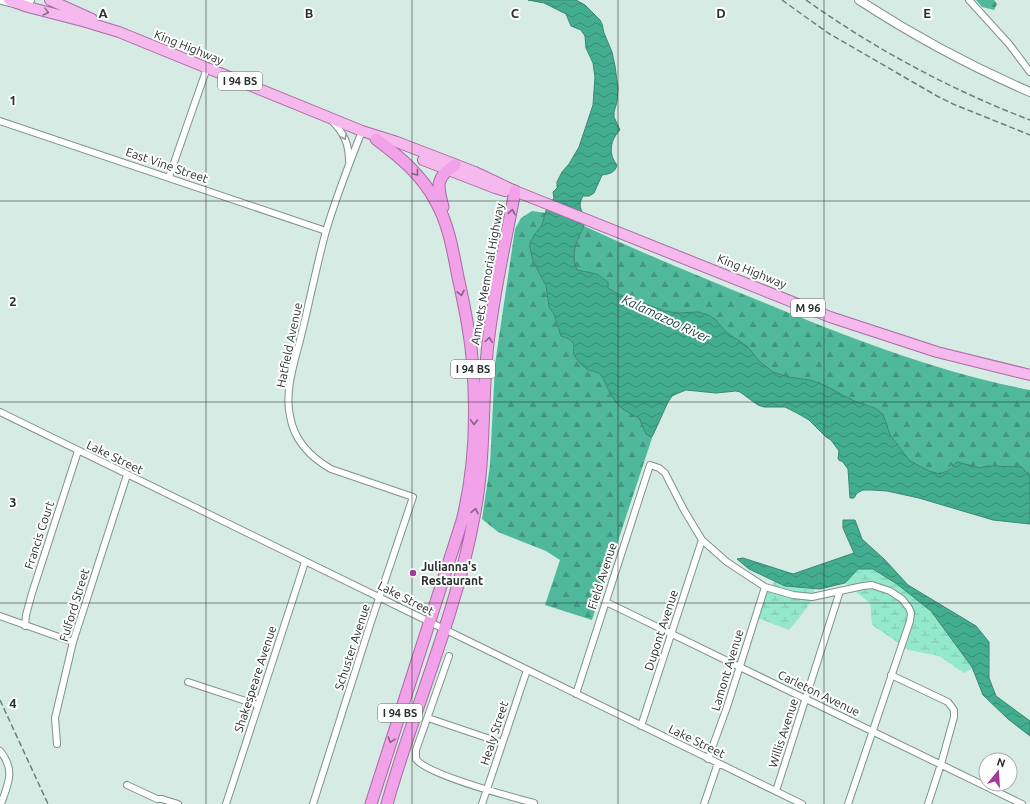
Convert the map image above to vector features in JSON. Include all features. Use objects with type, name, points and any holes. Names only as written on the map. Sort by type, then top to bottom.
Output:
[{"type":"highway","name":"Amvets Memorial Highway","points":[[376,139],[408,164],[428,189],[439,207],[448,232],[466,315],[472,357],[474,379],[474,421],[472,459],[468,492],[437,626]]},
{"type":"highway","name":"I 94 BS","points":[[448,232],[439,188],[440,179],[451,167]]},
{"type":"highway","name":"Amvets Memorial Highway","points":[[371,804],[437,626],[462,571],[478,498],[481,471],[487,351],[497,284],[515,192]]},
{"type":"highway","points":[[387,804],[402,754],[401,745],[406,721],[421,669],[437,626]]},
{"type":"main road","name":"King Highway","points":[[50,0],[119,32],[362,131],[397,142],[451,167]]},
{"type":"main road","name":"King Highway","points":[[13,2],[119,32]]},
{"type":"main road","name":"King Highway","points":[[362,131],[376,139],[451,167],[482,175],[515,192],[861,328],[937,352],[1030,375]]},
{"type":"street","points":[[2,0],[27,3],[30,0]]},
{"type":"street","points":[[859,0],[896,25],[936,47],[987,73],[1030,92]]},
{"type":"street","points":[[969,0],[1010,44],[1030,72]]},
{"type":"street","points":[[169,177],[207,68]]},
{"type":"street","points":[[326,116],[340,130],[346,140],[348,148],[348,165]]},
{"type":"street","name":"East Vine Street","points":[[0,121],[326,231]]},
{"type":"street","name":"Hatfield Avenue","points":[[362,131],[348,165],[326,231],[290,387],[288,405],[291,421],[296,435],[306,451],[321,463],[331,469],[413,497]]},
{"type":"street","name":"Lake Street","points":[[0,412],[802,804]]},
{"type":"street","name":"Francis Court","points":[[25,626],[26,615],[32,593],[78,451]]},
{"type":"street","name":"Field Avenue","points":[[576,694],[650,465],[659,468],[665,473],[684,510],[702,540]]},
{"type":"street","name":"Fulford Street","points":[[57,744],[55,718],[73,642],[127,475]]},
{"type":"street","name":"Schuster Avenue","points":[[313,804],[413,497]]},
{"type":"street","points":[[702,540],[727,562],[765,587],[784,593],[804,597],[820,596],[872,585],[890,591],[906,604],[911,617],[848,804]]},
{"type":"street","name":"Dupont Avenue","points":[[641,726],[702,540]]},
{"type":"street","name":"Shakespeare Avenue","points":[[226,804],[305,562]]},
{"type":"street","name":"Lamont Avenue","points":[[708,759],[727,707],[765,587]]},
{"type":"street","name":"Willis Avenue","points":[[776,791],[840,591]]},
{"type":"street","name":"Carleton Avenue","points":[[606,602],[1022,804]]},
{"type":"street","points":[[0,616],[73,642]]},
{"type":"street","points":[[449,656],[415,753],[418,762],[442,774],[487,790],[534,803]]},
{"type":"street","name":"Healy Street","points":[[482,804],[526,670]]},
{"type":"street","points":[[891,675],[948,702],[953,707],[955,713],[928,804]]},
{"type":"street","points":[[188,682],[258,705]]},
{"type":"street","points":[[428,718],[502,743]]},
{"type":"street","points":[[1,804],[10,778],[10,772],[2,753]]},
{"type":"street","points":[[704,804],[718,763]]},
{"type":"street","points":[[127,785],[157,799],[178,804]]},
{"type":"street","points":[[1006,804],[1008,797]]},
{"type":"street","points":[[152,804],[157,799]]},
{"type":"green space","points":[[976,0],[994,0],[997,4],[994,10],[982,7]]},
{"type":"green space","points":[[532,211],[546,213],[542,225],[530,243],[533,261],[546,287],[549,307],[554,314],[561,336],[572,341],[574,346],[574,354],[581,364],[587,369],[601,375],[617,403],[624,410],[639,418],[646,434],[651,437],[653,435],[592,620],[545,605],[560,560],[546,551],[498,532],[482,519],[490,465],[495,364],[515,229],[521,218]]},
{"type":"green space","points":[[584,226],[694,274],[859,340],[960,374],[1030,390],[1030,478],[1022,467],[987,466],[980,468],[973,466],[951,466],[947,471],[940,474],[929,471],[910,461],[890,435],[883,414],[875,408],[856,402],[824,385],[810,380],[788,377],[773,372],[759,361],[748,347],[726,332],[716,320],[698,312],[677,313],[665,311],[618,294],[608,288],[608,282],[597,274],[577,270],[574,253]]},
{"type":"green space","points":[[868,560],[946,616],[975,667],[964,673],[939,656],[909,650],[872,625],[870,603],[845,583],[846,567]]},
{"type":"green space","points":[[775,580],[815,587],[812,600],[789,630],[758,618],[762,602]]},
{"type":"water","name":"Kalamazoo River","points":[[528,0],[576,0],[585,5],[602,24],[612,52],[615,66],[618,88],[614,117],[620,130],[614,138],[611,152],[617,165],[616,168],[609,174],[602,175],[594,193],[589,196],[583,196],[581,201],[580,205],[584,217],[584,227],[575,249],[574,262],[577,270],[597,274],[608,282],[608,288],[618,294],[665,311],[677,313],[698,312],[708,315],[716,320],[726,332],[748,347],[759,361],[773,372],[788,377],[810,380],[824,385],[856,402],[875,408],[883,414],[890,435],[910,461],[929,471],[940,474],[947,471],[957,462],[980,468],[987,466],[1022,467],[1030,478],[1030,524],[993,520],[919,498],[887,491],[863,490],[857,493],[854,498],[850,498],[848,469],[842,461],[838,459],[839,451],[831,440],[809,420],[797,413],[785,407],[764,407],[758,405],[740,392],[716,393],[686,390],[672,396],[651,437],[646,434],[639,418],[624,410],[617,404],[601,375],[583,366],[574,354],[574,346],[572,341],[561,336],[554,314],[549,307],[546,286],[533,261],[530,248],[530,243],[534,235],[542,225],[547,207],[554,198],[553,192],[557,188],[557,182],[579,147],[593,105],[595,77],[593,63],[586,48],[585,36],[581,30],[571,26],[566,14],[544,3]]},
{"type":"water","points":[[843,520],[855,520],[862,539],[885,560],[908,585],[976,626],[989,642],[989,678],[996,696],[1030,721],[1030,736],[1008,719],[983,695],[972,667],[931,611],[897,584],[873,569],[858,569],[845,583],[820,589],[785,586],[749,569],[737,559],[743,558],[793,574],[854,553],[843,528]]},
{"type":"railway","points":[[782,0],[828,33],[937,96],[1030,135]]},
{"type":"railway","points":[[806,0],[886,52],[943,82],[1030,120]]},
{"type":"railway","points":[[0,700],[48,804]]},
{"type":"place","name":"Julianna's Restaurant","points":[[413,573]]}]
